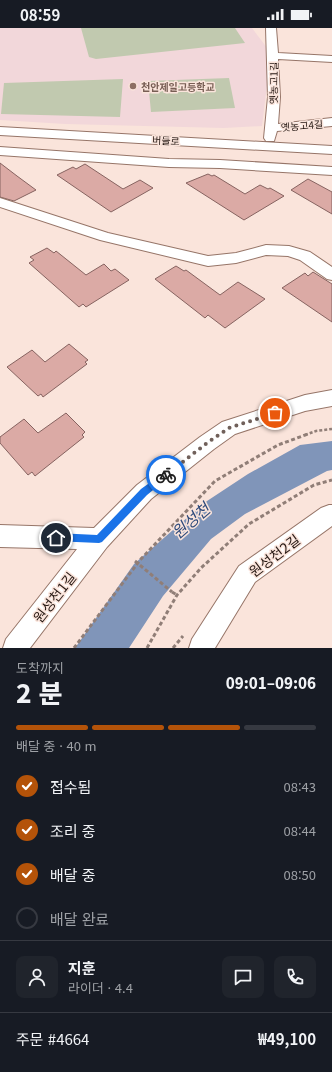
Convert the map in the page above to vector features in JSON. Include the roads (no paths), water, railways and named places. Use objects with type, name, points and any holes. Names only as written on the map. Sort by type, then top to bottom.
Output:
[{"type":"street","name":"옛농고1길","points":[[267,31],[274,56],[271,133]]},
{"type":"street","points":[[274,56],[332,59]]},
{"type":"street","name":"옛농고4길","points":[[271,133],[332,122]]},
{"type":"street","name":"버들로","points":[[0,124],[271,133],[332,142]]},
{"type":"street","name":"버들로","points":[[0,131],[332,150]]},
{"type":"street","points":[[0,151],[169,163],[220,164],[332,171]]},
{"type":"street","points":[[0,202],[105,237],[208,261],[236,258],[266,250],[289,251],[305,256],[332,275]]},
{"type":"street","name":"원성천1길","points":[[15,648],[99,539],[144,492],[207,443],[229,428],[305,403],[332,398]]},
{"type":"street","name":"원성천2길","points":[[201,648],[247,574],[329,515],[332,515]]},
{"type":"street","points":[[0,536],[99,539]]},
{"type":"water","name":"원성천","points":[[332,441],[332,470],[327,471],[245,514],[211,539],[163,596],[129,648],[75,648],[134,564],[204,503],[248,474],[300,445]]},
{"type":"place","name":"천안제일고등학교","points":[[133,86]]}]
